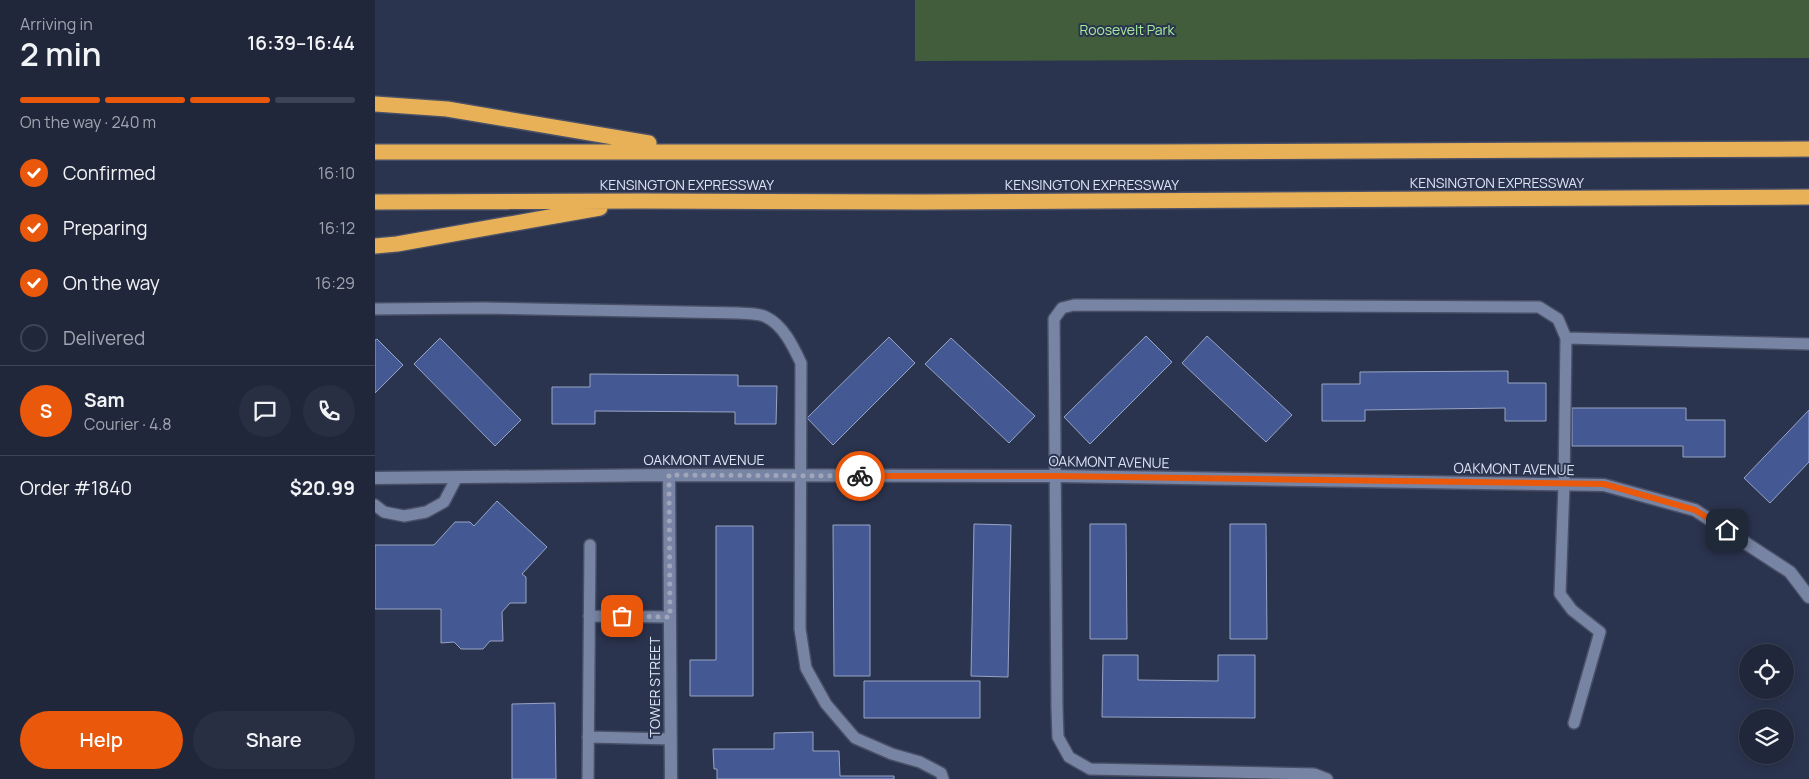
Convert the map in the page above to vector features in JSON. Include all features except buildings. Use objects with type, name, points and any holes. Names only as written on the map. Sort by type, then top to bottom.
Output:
[{"type":"highway","points":[[375,104],[447,109],[690,150]]},
{"type":"highway","points":[[375,152],[690,150],[1149,152],[1809,149]]},
{"type":"highway","name":"KENSINGTON EXPRESSWAY","points":[[375,202],[932,202],[1809,197]]},
{"type":"highway","points":[[375,246],[397,244],[643,201]]},
{"type":"street","name":"OAKMONT AVENUE","points":[[375,478],[669,475],[1055,476],[1604,484],[1695,510],[1790,572],[1809,597]]},
{"type":"street","name":"TOWER STREET","points":[[669,475],[671,779]]},
{"type":"lane","points":[[1327,779],[1309,774],[1090,769],[1069,757],[1058,737],[1057,708],[1054,319],[1062,308],[1074,305],[1539,306],[1558,319],[1566,338],[1561,594],[1572,610],[1600,632],[1574,723]]},
{"type":"lane","points":[[375,309],[483,308],[738,313],[765,316],[780,328],[793,346],[801,363],[800,629],[806,668],[826,704],[855,738],[892,754],[920,762],[941,773],[943,779]]},
{"type":"lane","points":[[1566,338],[1809,344]]},
{"type":"lane","points":[[375,505],[384,512],[404,516],[426,512],[444,502],[457,477]]},
{"type":"lane","points":[[587,779],[590,546]]},
{"type":"lane","points":[[589,616],[670,617]]},
{"type":"lane","points":[[588,737],[671,739]]},
{"type":"green space","name":"Roosevelt Park","points":[[915,0],[1809,0],[1809,58],[915,61]]},
{"type":"way so far","points":[[622,616],[670,617],[669,475],[860,476]]},
{"type":"route","points":[[860,476],[1055,476],[1604,484],[1695,510],[1727,530]]}]
